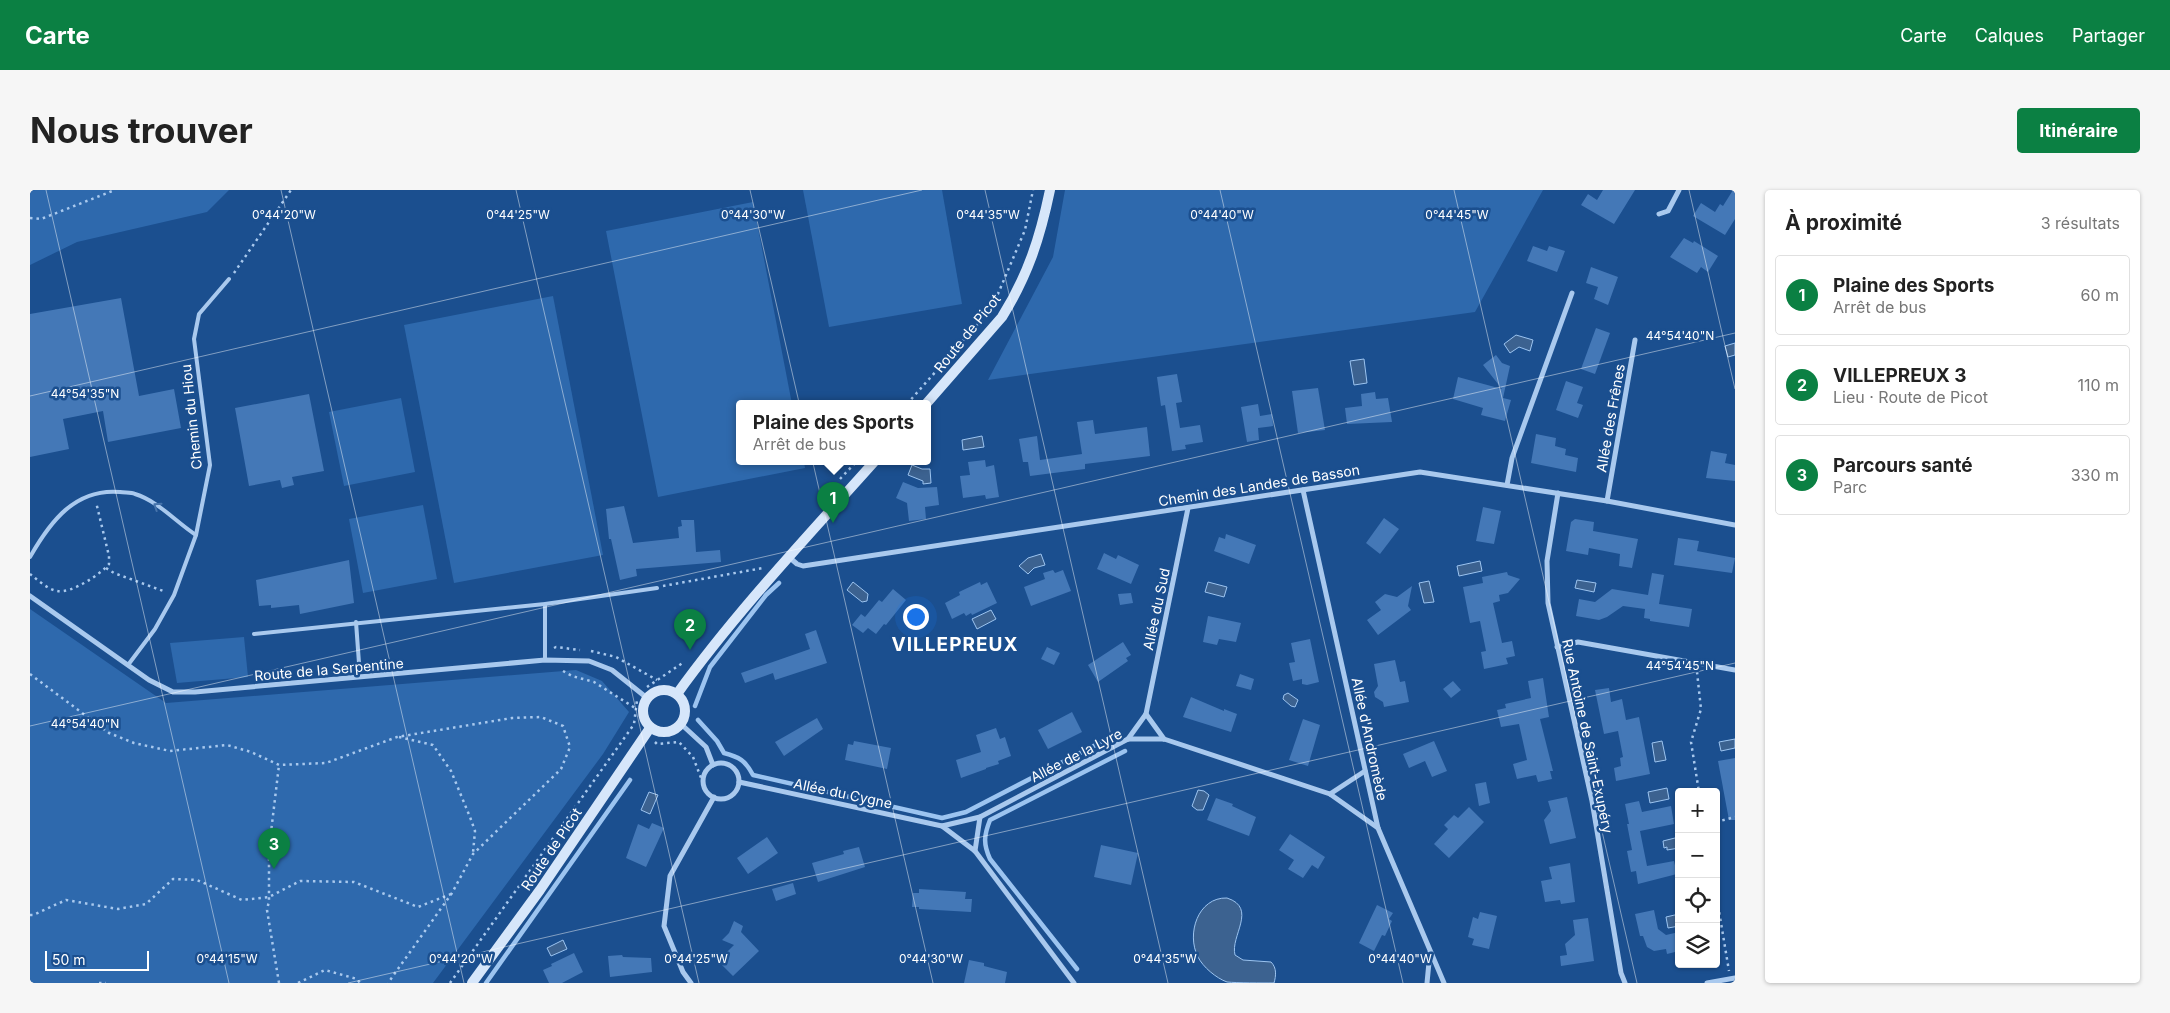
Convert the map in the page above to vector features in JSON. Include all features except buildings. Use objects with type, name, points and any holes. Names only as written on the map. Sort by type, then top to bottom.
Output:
[{"type":"main road","name":"Route de Picot","points":[[929,400],[1002,317],[1012,301],[1026,276],[1034,253],[1050,190]]},
{"type":"main road","points":[[677,694],[698,664],[871,465]]},
{"type":"main road","points":[[658,690],[671,691],[677,694],[682,699],[685,711],[681,724],[670,732],[647,732],[642,710],[647,698],[658,690]]},
{"type":"main road","name":"Route de Picot","points":[[472,983],[540,890],[647,732]]},
{"type":"street","points":[[1659,214],[1668,211],[1679,190]]},
{"type":"street","points":[[1507,485],[1512,458],[1572,293]]},
{"type":"street","name":"Allée des Frênes","points":[[1607,501],[1635,340]]},
{"type":"street","name":"Chemin des Landes de Basson","points":[[790,557],[797,564],[803,566],[1420,472],[1607,501],[1735,525]]},
{"type":"street","name":"Allée d'Andromède","points":[[1303,490],[1378,828],[1444,983]]},
{"type":"street","name":"Rue Antoine de Saint-Exupéry","points":[[1558,493],[1547,561],[1548,602],[1592,801],[1621,972],[1625,983]]},
{"type":"street","name":"Allée du Sud","points":[[1128,739],[1146,714],[1188,508]]},
{"type":"street","name":"Route de la Serpentine","points":[[30,596],[149,680],[173,692],[545,660],[589,661],[612,670],[647,698]]},
{"type":"street","points":[[1557,646],[1578,642],[1735,670]]},
{"type":"street","points":[[1146,714],[1164,739]]},
{"type":"street","points":[[681,724],[706,747],[713,765]]},
{"type":"street","name":"Allée de la Lyre","points":[[942,826],[980,817],[1128,739],[1164,739],[1330,794],[1378,828]]},
{"type":"street","points":[[713,765],[728,765],[736,772],[739,782],[738,787],[730,796],[725,798],[714,797],[705,789],[703,783],[705,773],[713,765]]},
{"type":"street","points":[[1330,794],[1365,772]]},
{"type":"street","name":"Allée du Cygne","points":[[739,782],[942,826]]},
{"type":"street","points":[[690,983],[683,972],[664,926],[670,876],[714,797]]},
{"type":"street","points":[[975,851],[980,817]]},
{"type":"street","points":[[942,826],[975,851],[1074,983]]},
{"type":"street","points":[[1427,983],[1430,949]]},
{"type":"street","points":[[1708,983],[1733,978]]},
{"type":"lane","name":"Chemin du Hiou","points":[[128,665],[155,629],[174,595],[196,534],[210,465],[194,339],[199,314],[229,279]]},
{"type":"lane","points":[[30,557],[41,538],[57,517],[71,504],[94,493],[112,491],[135,494],[155,504],[196,534]]},
{"type":"lane","points":[[254,634],[545,604],[657,588]]},
{"type":"lane","points":[[545,604],[545,660]]},
{"type":"lane","points":[[356,622],[360,677]]},
{"type":"path","points":[[30,218],[40,219],[115,190]]},
{"type":"path","points":[[229,279],[291,190]]},
{"type":"path","points":[[911,400],[992,308],[1025,230],[1033,190]]},
{"type":"path","points":[[30,574],[58,591],[68,590],[77,586],[106,568],[109,564],[108,544],[94,493]]},
{"type":"path","points":[[106,568],[114,573],[174,595]]},
{"type":"path","points":[[657,588],[763,568]]},
{"type":"path","points":[[450,983],[634,724],[634,708],[594,682],[572,676],[545,660]]},
{"type":"path","points":[[1696,664],[1701,709],[1691,742],[1698,788]]},
{"type":"path","points":[[30,674],[109,733],[134,743],[170,751],[227,745],[252,752],[279,765],[326,762],[397,737],[512,718],[541,717],[564,726],[570,746],[561,769],[473,854],[452,893],[388,983]]},
{"type":"path","points":[[630,730],[647,732],[657,744],[679,742],[693,757],[703,783]]},
{"type":"path","points":[[397,737],[433,745],[451,771],[475,831],[473,854]]},
{"type":"path","points":[[279,765],[269,849],[269,897],[267,910],[279,983]]},
{"type":"path","points":[[1720,821],[1735,817]]},
{"type":"path","points":[[30,915],[66,900],[118,909],[146,904],[173,879],[197,880],[242,900],[269,897],[300,881],[354,882],[418,907],[440,900],[452,893]]},
{"type":"path","points":[[1720,913],[1733,978]]},
{"type":"path","points":[[298,983],[325,970],[357,979],[360,983]]},
{"type":"path","points":[[99,983],[106,983]]},
{"type":"shaded area","points":[[30,190],[229,190],[207,212],[77,242],[30,265]]},
{"type":"shaded area","points":[[803,190],[942,190],[962,304],[829,327]]},
{"type":"shaded area","points":[[1065,190],[1543,190],[1475,312],[988,380],[1053,257]]},
{"type":"shaded area","points":[[753,202],[791,400],[736,400],[736,465],[804,465],[805,468],[658,497],[606,231]]},
{"type":"shaded area","points":[[553,296],[603,555],[454,583],[404,325]]},
{"type":"shaded area","points":[[1516,335],[1533,340],[1530,351],[1519,347],[1510,353],[1504,344]]},
{"type":"shaded area","points":[[1735,343],[1735,355],[1728,357],[1725,346]]},
{"type":"shaded area","points":[[1364,359],[1367,383],[1354,385],[1350,361]]},
{"type":"shaded area","points":[[401,398],[415,472],[344,486],[329,412]]},
{"type":"shaded area","points":[[982,436],[984,447],[963,450],[962,440]]},
{"type":"shaded area","points":[[912,465],[922,469],[930,469],[931,483],[923,484],[923,481],[908,475]]},
{"type":"shaded area","points":[[423,505],[437,579],[363,593],[349,519]]},
{"type":"shaded area","points":[[1041,554],[1045,565],[1034,568],[1028,574],[1019,566],[1028,558]]},
{"type":"shaded area","points":[[1480,561],[1482,571],[1459,576],[1457,566]]},
{"type":"shaded area","points":[[1577,580],[1596,583],[1594,592],[1575,588]]},
{"type":"shaded area","points":[[1429,581],[1434,602],[1424,603],[1419,583]]},
{"type":"shaded area","points":[[853,582],[868,594],[867,601],[862,602],[847,590]]},
{"type":"shaded area","points":[[1208,582],[1227,587],[1224,597],[1205,592]]},
{"type":"shaded area","points":[[30,609],[166,703],[576,670],[602,681],[629,712],[603,754],[433,983],[30,983]]},
{"type":"shaded area","points":[[991,610],[996,619],[977,629],[972,619]]},
{"type":"shaded area","points":[[244,637],[248,677],[177,683],[170,643]]},
{"type":"shaded area","points":[[1288,693],[1298,700],[1295,707],[1283,699],[1284,695]]},
{"type":"shaded area","points":[[1735,739],[1735,748],[1721,751],[1719,742]]},
{"type":"shaded area","points":[[1662,741],[1666,760],[1655,762],[1652,743]]},
{"type":"shaded area","points":[[1667,788],[1669,799],[1650,803],[1648,792]]},
{"type":"shaded area","points":[[1198,790],[1204,791],[1209,795],[1203,810],[1197,810],[1192,806]]},
{"type":"shaded area","points":[[649,792],[658,795],[650,814],[641,810]]},
{"type":"shaded area","points":[[1675,838],[1675,849],[1667,850],[1667,847],[1664,848],[1663,841]]},
{"type":"shaded area","points":[[1227,898],[1241,908],[1242,915],[1234,948],[1235,955],[1243,960],[1271,962],[1276,972],[1274,983],[1227,982],[1210,972],[1198,957],[1193,938],[1197,918],[1209,904],[1217,899]]},
{"type":"shaded area","points":[[1675,915],[1675,927],[1668,928],[1666,917]]},
{"type":"shaded area","points":[[563,940],[567,949],[551,956],[547,948]]},
{"type":"waterway","points":[[695,706],[710,667],[766,595],[779,583]]},
{"type":"waterway","points":[[698,720],[717,741],[724,753],[741,760],[753,775],[942,818],[966,812],[1113,736]]},
{"type":"waterway","points":[[1077,969],[990,859],[985,844],[986,830],[990,820],[1125,751]]},
{"type":"waterway","points":[[486,983],[630,780]]},
{"type":"place","name":"Plaine des Sports","points":[[833,523]]},
{"type":"place","name":"VILLEPREUX 3","points":[[690,650]]},
{"type":"place","name":"Parcours santé","points":[[274,869]]},
{"type":"district","name":"VILLEPREUX","points":[[955,644]]}]
